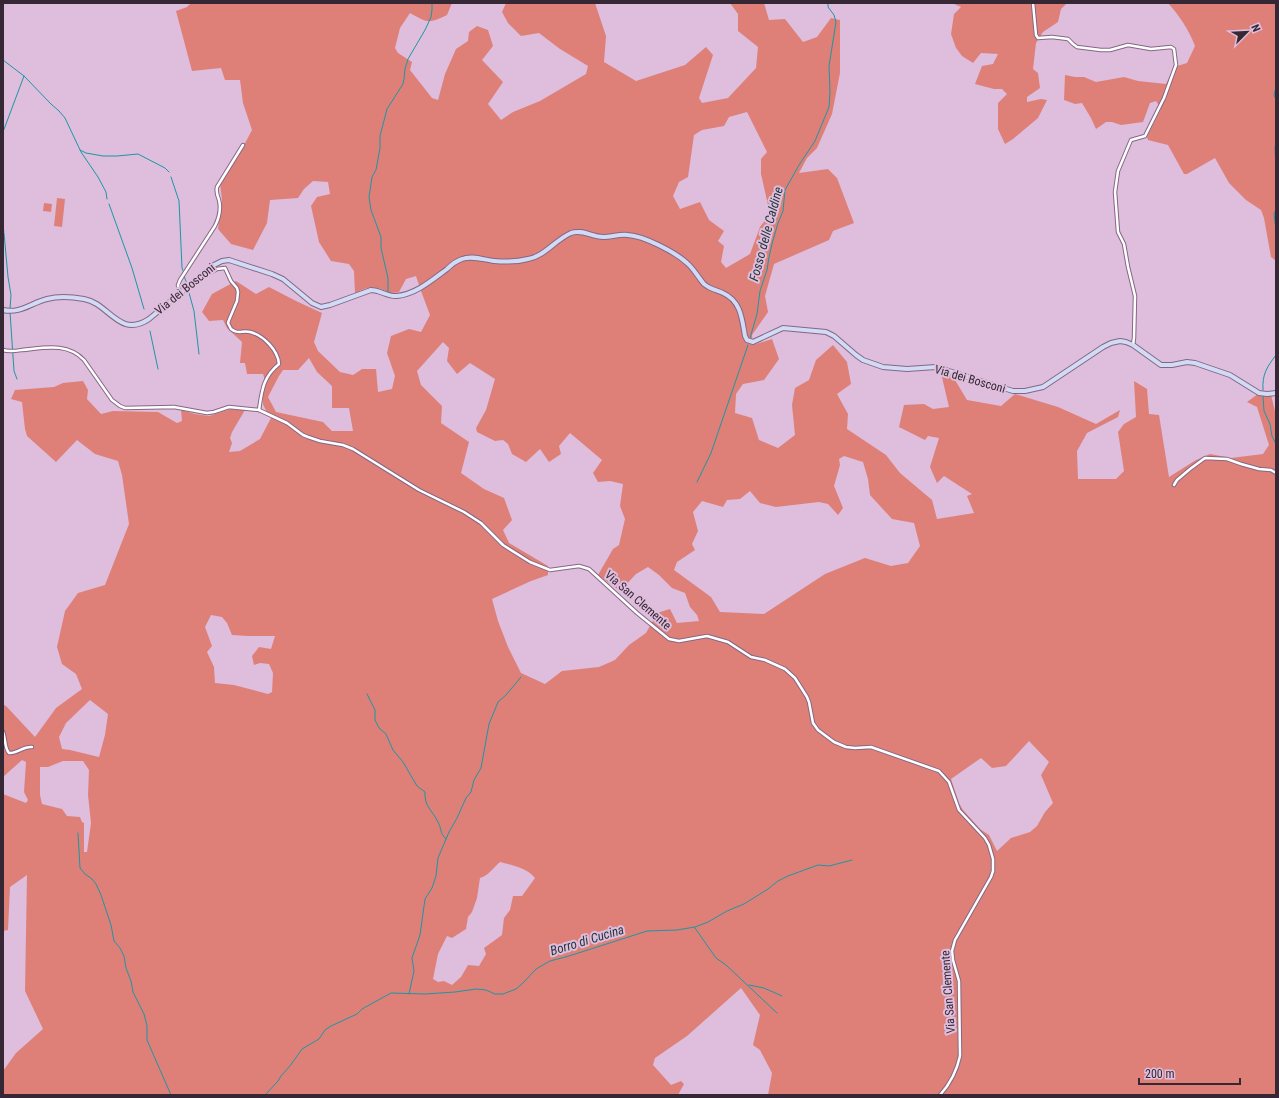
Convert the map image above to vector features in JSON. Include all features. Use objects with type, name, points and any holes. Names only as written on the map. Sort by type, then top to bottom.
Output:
[{"type":"main road","name":"Via dei Bosconi","points":[[3,310],[21,310],[42,300],[52,298],[82,299],[94,302],[120,322],[132,325],[145,321],[216,263],[229,260],[276,276],[287,282],[312,303],[324,307],[371,290],[393,296],[407,294],[417,290],[464,258],[471,257],[501,262],[533,258],[542,254],[564,237],[575,232],[583,232],[603,237],[630,235],[669,250],[687,263],[709,288],[723,293],[733,299],[737,303],[740,311],[745,336],[750,342],[756,341],[783,328],[826,332],[834,336],[863,360],[883,367],[906,369],[936,368],[1000,387],[1019,391],[1032,390],[1043,386],[1103,347],[1111,343],[1123,341],[1133,345],[1161,364],[1172,365],[1187,362],[1195,363],[1230,375],[1259,392],[1267,394],[1276,393]]},
{"type":"street","points":[[1033,3],[1036,34],[1038,38],[1052,37],[1068,39],[1078,47],[1102,50],[1110,50],[1128,45],[1150,49],[1171,47],[1174,49],[1176,65],[1164,98],[1145,136],[1131,140],[1118,171],[1115,192],[1118,232],[1124,244],[1135,296],[1133,345]]},
{"type":"street","points":[[179,293],[178,285],[184,271],[216,223],[220,208],[216,188],[243,144]]},
{"type":"street","points":[[189,285],[217,269],[225,268],[238,292],[237,301],[228,323],[231,329],[241,333],[248,331],[253,333],[269,344],[277,356],[278,364],[271,370],[265,382],[259,410]]},
{"type":"street","name":"Via San Clemente","points":[[3,350],[13,351],[52,347],[70,350],[84,360],[115,404],[125,408],[174,406],[207,414],[229,407],[259,410],[287,423],[302,435],[320,441],[343,445],[353,449],[419,490],[464,512],[481,524],[503,545],[536,565],[550,570],[579,566],[589,569],[637,613],[669,639],[679,641],[707,636],[728,642],[751,657],[765,660],[785,669],[795,678],[803,690],[809,702],[813,723],[818,730],[834,742],[846,747],[871,747],[939,772],[945,776],[949,782],[959,810],[985,838],[993,853],[993,871],[955,940],[952,951],[959,981],[961,1049],[958,1066],[950,1083],[940,1095]]},
{"type":"street","points":[[1174,485],[1177,480],[1205,458],[1227,459],[1259,469],[1271,470],[1276,473]]},
{"type":"street","points":[[3,732],[6,749],[9,753],[32,747]]},
{"type":"shaded area","points":[[191,3],[452,3],[447,15],[432,21],[421,19],[410,13],[400,28],[395,48],[398,53],[412,62],[410,70],[432,98],[438,100],[445,74],[456,49],[468,41],[469,32],[477,26],[488,30],[493,46],[482,60],[503,82],[488,104],[501,120],[513,112],[540,101],[586,74],[588,66],[560,49],[539,33],[521,36],[508,23],[502,12],[506,3],[595,3],[606,36],[604,62],[636,81],[685,65],[706,47],[713,55],[699,98],[702,103],[728,98],[756,68],[758,47],[738,31],[738,14],[730,3],[764,3],[769,20],[785,19],[803,42],[817,37],[831,18],[840,20],[840,73],[832,114],[817,148],[807,158],[799,173],[828,169],[837,178],[854,223],[833,231],[829,240],[774,264],[765,296],[768,312],[752,335],[753,345],[772,339],[779,359],[764,380],[743,384],[736,394],[735,413],[752,418],[759,440],[778,448],[795,435],[792,405],[795,388],[809,380],[816,360],[833,345],[847,362],[851,384],[837,394],[848,414],[847,429],[886,455],[900,473],[932,500],[937,519],[974,513],[967,496],[972,494],[944,476],[937,483],[930,467],[939,438],[928,436],[925,440],[899,427],[904,405],[924,404],[933,409],[949,407],[941,373],[952,375],[967,400],[1001,406],[1015,394],[1058,407],[1096,424],[1120,410],[1118,417],[1087,433],[1077,451],[1078,479],[1116,479],[1124,471],[1118,432],[1124,424],[1136,417],[1134,381],[1147,389],[1149,414],[1159,415],[1169,477],[1196,460],[1210,454],[1231,458],[1263,454],[1269,445],[1257,407],[1247,402],[1258,394],[1271,395],[1276,415],[1276,1095],[768,1095],[772,1073],[760,1050],[753,1045],[760,1015],[741,988],[687,1036],[655,1058],[653,1065],[671,1085],[681,1081],[684,1084],[678,1095],[3,1095],[3,1071],[16,1053],[43,1029],[25,991],[27,875],[10,887],[8,930],[3,931],[3,794],[26,803],[28,800],[24,792],[26,762],[22,760],[3,777],[3,704],[35,737],[56,708],[82,689],[76,674],[62,664],[57,647],[65,611],[78,593],[105,585],[129,524],[122,475],[118,461],[95,454],[77,440],[56,462],[27,436],[22,402],[11,399],[15,390],[54,387],[63,383],[83,381],[88,390],[87,399],[101,414],[113,411],[158,412],[177,423],[182,421],[181,410],[209,416],[231,409],[245,410],[230,438],[232,443],[229,452],[240,451],[260,439],[271,418],[263,404],[265,382],[263,374],[247,374],[245,363],[240,363],[242,342],[227,328],[223,320],[209,321],[202,312],[212,294],[236,281],[256,294],[269,287],[322,313],[314,342],[318,351],[340,372],[353,375],[362,369],[376,369],[378,392],[392,389],[395,376],[387,353],[391,336],[409,329],[421,332],[430,315],[416,276],[406,279],[399,292],[392,293],[371,288],[355,293],[354,271],[349,264],[331,261],[319,242],[311,206],[317,197],[330,194],[328,182],[313,181],[304,189],[298,198],[270,200],[267,223],[253,250],[231,244],[218,229],[222,200],[220,183],[252,130],[243,103],[240,80],[225,80],[221,68],[192,71],[176,11],[187,7]],"holes":[[[747,112],[767,152],[761,159],[761,174],[770,214],[760,227],[750,254],[726,268],[721,262],[724,246],[718,241],[724,231],[709,220],[700,202],[680,209],[673,196],[679,182],[688,177],[694,135],[702,130],[724,126],[729,117]],[[443,342],[449,348],[447,361],[457,374],[470,363],[495,379],[486,410],[476,428],[477,432],[495,441],[503,440],[508,444],[512,454],[526,462],[540,449],[549,462],[561,454],[559,446],[570,433],[602,460],[593,473],[598,482],[610,481],[623,484],[620,506],[625,519],[619,545],[613,549],[598,575],[620,591],[636,574],[648,567],[659,575],[672,588],[685,593],[690,607],[697,615],[699,621],[677,623],[670,609],[657,613],[646,633],[629,645],[615,660],[599,667],[562,671],[545,684],[521,673],[508,647],[498,621],[492,599],[548,575],[548,566],[509,543],[503,530],[512,520],[504,498],[484,489],[461,473],[469,442],[441,423],[442,406],[421,385],[417,371]],[[309,358],[317,372],[332,386],[332,408],[349,408],[353,431],[332,431],[323,422],[276,412],[268,397],[283,370],[298,370]],[[844,456],[863,462],[868,479],[870,495],[892,519],[914,523],[920,546],[908,563],[891,566],[865,558],[825,574],[764,614],[720,612],[711,597],[674,570],[677,562],[695,550],[692,544],[698,531],[693,512],[702,501],[723,507],[727,500],[740,499],[750,491],[760,503],[776,507],[819,502],[828,504],[838,515],[843,508],[834,486],[840,465],[839,459]],[[211,615],[222,617],[227,623],[232,635],[275,636],[271,649],[259,647],[252,656],[254,665],[260,663],[269,664],[273,673],[272,692],[268,694],[234,685],[215,683],[214,667],[207,652],[212,646],[205,627]],[[90,700],[108,714],[105,735],[99,757],[62,749],[59,737],[66,723]],[[1029,741],[1049,762],[1041,775],[1053,803],[1045,812],[1037,826],[1030,832],[1011,838],[997,851],[989,835],[980,829],[963,810],[959,803],[951,779],[981,758],[992,768],[1006,766]],[[63,761],[83,761],[89,770],[88,795],[91,823],[87,852],[84,852],[84,823],[80,817],[67,816],[62,809],[42,804],[40,795],[40,767],[48,767]],[[500,862],[524,869],[535,878],[522,896],[513,896],[510,910],[504,918],[502,935],[484,948],[486,954],[479,966],[468,965],[461,977],[452,985],[444,981],[438,982],[433,979],[438,954],[447,936],[452,938],[466,929],[468,917],[472,912],[477,898],[480,878],[486,876]]]},
{"type":"shaded area","points":[[952,3],[1067,3],[1061,9],[1058,22],[1043,32],[1036,43],[1033,69],[1038,73],[1040,88],[1027,97],[1027,102],[1041,99],[1047,100],[1038,118],[1005,144],[998,129],[998,103],[1007,94],[1002,89],[994,89],[975,84],[982,66],[993,64],[998,54],[981,53],[973,63],[962,56],[956,48],[951,34],[954,14],[961,7]]},
{"type":"shaded area","points":[[1168,3],[1276,3],[1276,261],[1271,257],[1264,218],[1261,210],[1246,200],[1229,183],[1215,158],[1187,174],[1184,174],[1168,145],[1148,140],[1147,137],[1161,109],[1156,101],[1150,103],[1143,122],[1121,125],[1106,122],[1096,129],[1082,103],[1075,104],[1064,100],[1065,75],[1084,77],[1096,82],[1124,77],[1138,81],[1166,84],[1174,67],[1187,63],[1195,46],[1190,34]]},
{"type":"shaded area","points":[[57,198],[65,199],[62,227],[54,226]]},
{"type":"shaded area","points":[[44,203],[52,204],[51,212],[43,211]]},
{"type":"waterway","points":[[388,292],[388,278],[381,248],[381,237],[371,210],[369,197],[372,177],[376,170],[380,148],[380,136],[387,109],[403,84],[408,59],[431,17],[432,3]]},
{"type":"waterway","name":"Fosso delle Caldine","points":[[750,338],[757,314],[760,291],[767,270],[772,244],[783,211],[785,190],[815,141],[829,107],[829,66],[836,22],[834,15],[828,7],[828,3]]},
{"type":"waterway","points":[[3,60],[24,76],[65,118],[81,152],[106,192],[107,199]]},
{"type":"waterway","points":[[3,132],[24,76]]},
{"type":"waterway","points":[[1276,87],[1274,95],[1276,100]]},
{"type":"waterway","points":[[1276,143],[1276,170]]},
{"type":"waterway","points":[[80,150],[86,153],[103,156],[138,154],[165,168],[169,172]]},
{"type":"waterway","points":[[171,177],[179,201],[182,268],[184,273]]},
{"type":"waterway","points":[[109,204],[132,268],[144,309]]},
{"type":"waterway","points":[[1276,209],[1274,214],[1276,230]]},
{"type":"waterway","points":[[4,233],[11,295],[10,309]]},
{"type":"waterway","points":[[184,276],[187,284]]},
{"type":"waterway","points":[[188,289],[194,311],[199,354]]},
{"type":"waterway","points":[[10,312],[14,371],[17,379]]},
{"type":"waterway","points":[[150,331],[158,369]]},
{"type":"waterway","name":"Fosso delle Caldine","points":[[697,482],[711,453],[748,345]]},
{"type":"waterway","points":[[1263,390],[1263,379],[1270,363],[1276,355]]},
{"type":"waterway","points":[[1263,396],[1264,411],[1276,444]]},
{"type":"waterway","points":[[409,994],[414,971],[412,958],[420,935],[425,899],[432,888],[436,876],[438,858],[449,832],[466,798],[471,792],[474,780],[481,768],[489,724],[498,702],[521,677]]},
{"type":"waterway","points":[[367,694],[375,710],[375,720],[379,728],[386,734],[393,750],[403,762],[417,786],[425,792],[427,804],[446,839]]},
{"type":"waterway","points":[[78,833],[80,868],[96,884],[101,895],[111,925],[114,941],[124,956],[133,992],[144,1014],[147,1026],[147,1040],[171,1095]]},
{"type":"waterway","name":"Borro di Cucina","points":[[265,1095],[278,1081],[302,1049],[319,1039],[325,1030],[357,1014],[362,1009],[391,993],[425,994],[476,989],[486,990],[495,994],[503,994],[516,989],[536,969],[550,961],[647,931],[677,930],[695,927],[744,904],[788,876],[818,865],[829,866],[852,860]]},
{"type":"waterway","points":[[695,928],[716,958],[726,965],[777,1013]]},
{"type":"waterway","points":[[749,985],[764,988],[782,996]]}]
